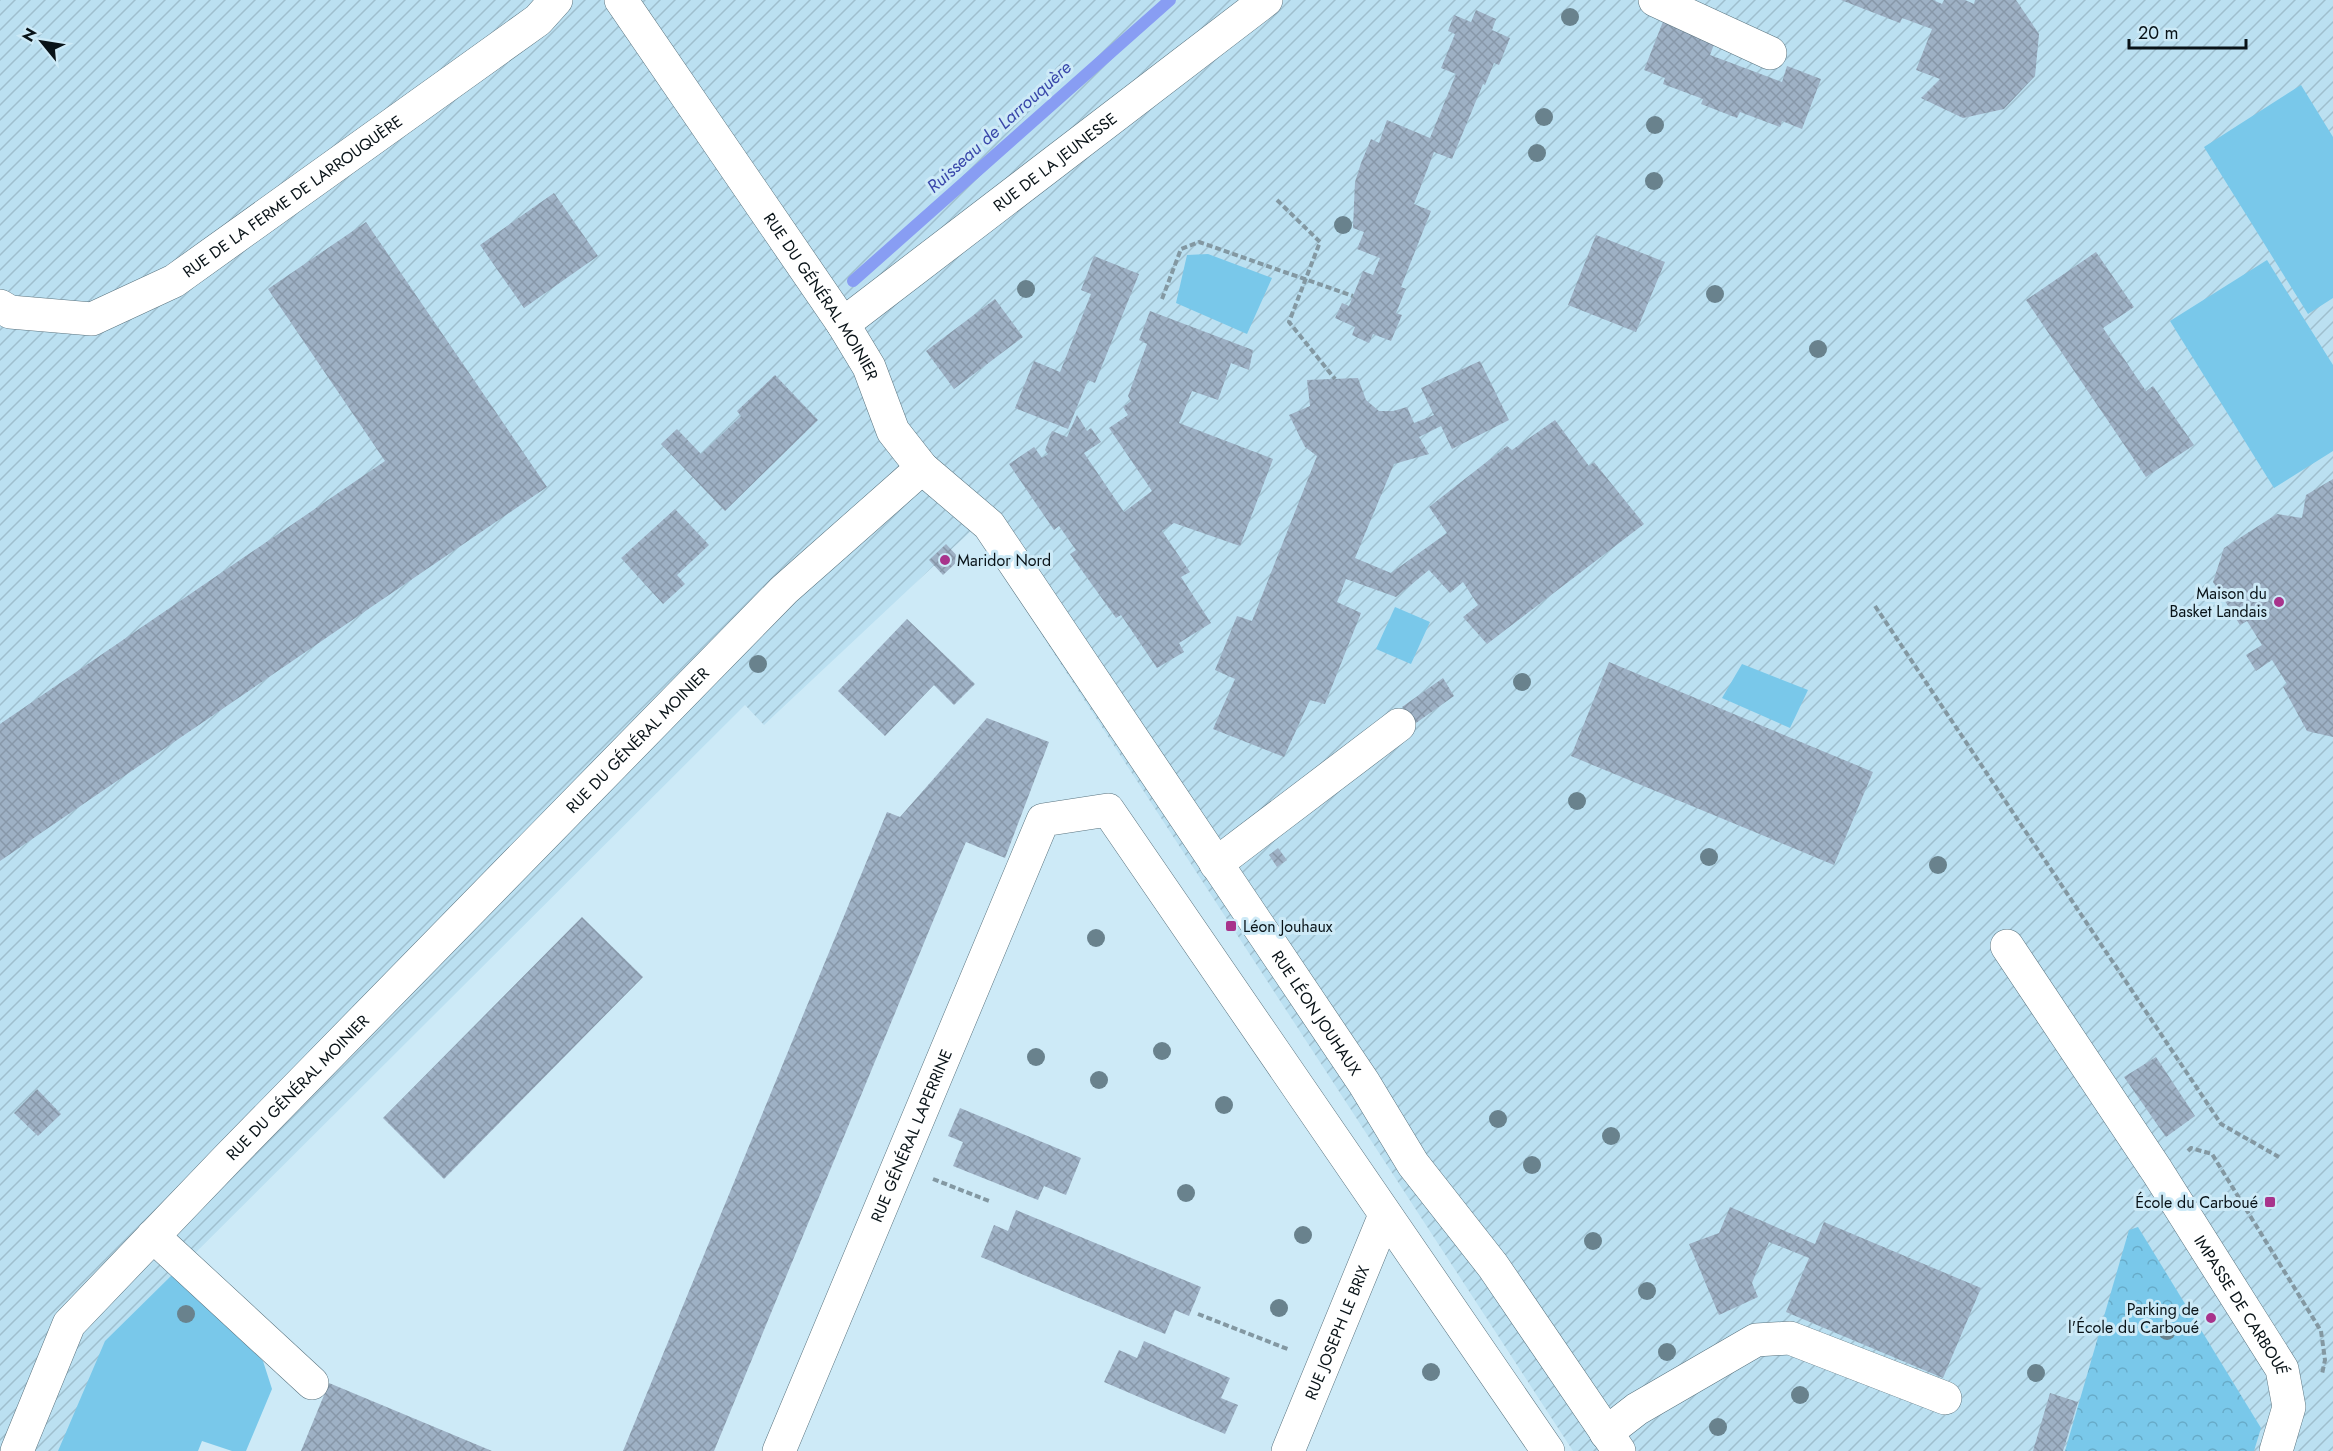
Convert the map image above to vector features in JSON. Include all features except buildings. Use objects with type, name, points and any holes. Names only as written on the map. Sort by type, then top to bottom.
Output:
[{"type":"street","name":"RUE DE LA FERME DE LARROUQUÈRE","points":[[0,306],[10,312],[92,319],[174,281],[538,20],[556,0]]},
{"type":"street","name":"RUE DU GÉNÉRAL MOINIER","points":[[17,1451],[69,1324],[784,590],[922,468],[893,431],[870,368],[843,324],[621,0]]},
{"type":"street","name":"RUE DE LA JEUNESSE","points":[[843,324],[1266,0]]},
{"type":"street","points":[[1655,0],[1770,52]]},
{"type":"street","name":"RUE LÉON JOUHAUX","points":[[922,468],[989,525],[1364,1083],[1413,1164],[1493,1266],[1612,1442]]},
{"type":"street","points":[[1216,864],[1399,724]]},
{"type":"street","name":"RUE GÉNÉRAL LAPERRINE","points":[[779,1451],[1043,820],[1108,810],[1385,1215]]},
{"type":"street","name":"IMPASSE DE CARBOUÉ","points":[[2007,946],[2157,1171],[2282,1369],[2289,1407],[2276,1451]]},
{"type":"street","points":[[1385,1215],[1548,1451]]},
{"type":"street","name":"RUE JOSEPH LE BRIX","points":[[1288,1451],[1385,1215]]},
{"type":"street","points":[[153,1236],[312,1383]]},
{"type":"street","points":[[1612,1442],[1637,1409],[1756,1340],[1790,1338],[1945,1398]]},
{"type":"path","points":[[1277,200],[1320,242],[1289,322],[1335,379]]},
{"type":"path","points":[[1162,299],[1181,249],[1199,242],[1353,296]]},
{"type":"path","points":[[1875,606],[2222,1124],[2279,1157]]},
{"type":"path","points":[[898,1166],[989,1201]]},
{"type":"path","points":[[1198,1314],[1324,1363]]},
{"type":"shaded area","points":[[0,0],[2333,0],[2333,1451],[1573,1451],[973,529],[764,725],[745,705],[116,1332],[61,1451],[0,1451]]},
{"type":"green space","points":[[2301,85],[2333,137],[2333,298],[2308,314],[2204,147]]},
{"type":"green space","points":[[1208,254],[1272,278],[1247,334],[1176,303],[1187,255]]},
{"type":"green space","points":[[2267,260],[2333,365],[2333,451],[2274,488],[2170,321]]},
{"type":"green space","points":[[1395,607],[1430,622],[1411,664],[1376,649]]},
{"type":"green space","points":[[1742,664],[1808,690],[1790,728],[1722,698]]},
{"type":"green space","points":[[2138,1227],[2261,1428],[2254,1451],[2065,1451],[2129,1230]]},
{"type":"green space","points":[[174,1273],[263,1361],[272,1389],[246,1451],[232,1451],[202,1441],[198,1451],[58,1451],[105,1341]]},
{"type":"waterway","name":"Ruisseau de Larrouquère","points":[[853,281],[1170,0]]},
{"type":"place","name":"Maridor Nord","points":[[945,560]]},
{"type":"place","name":"Maison du Basket Landais","points":[[2279,602]]},
{"type":"place","name":"Léon Jouhaux","points":[[1231,926]]},
{"type":"place","name":"École du Carboué","points":[[2270,1202]]},
{"type":"place","name":"Parking de l'École du Carboué","points":[[2211,1318]]}]
